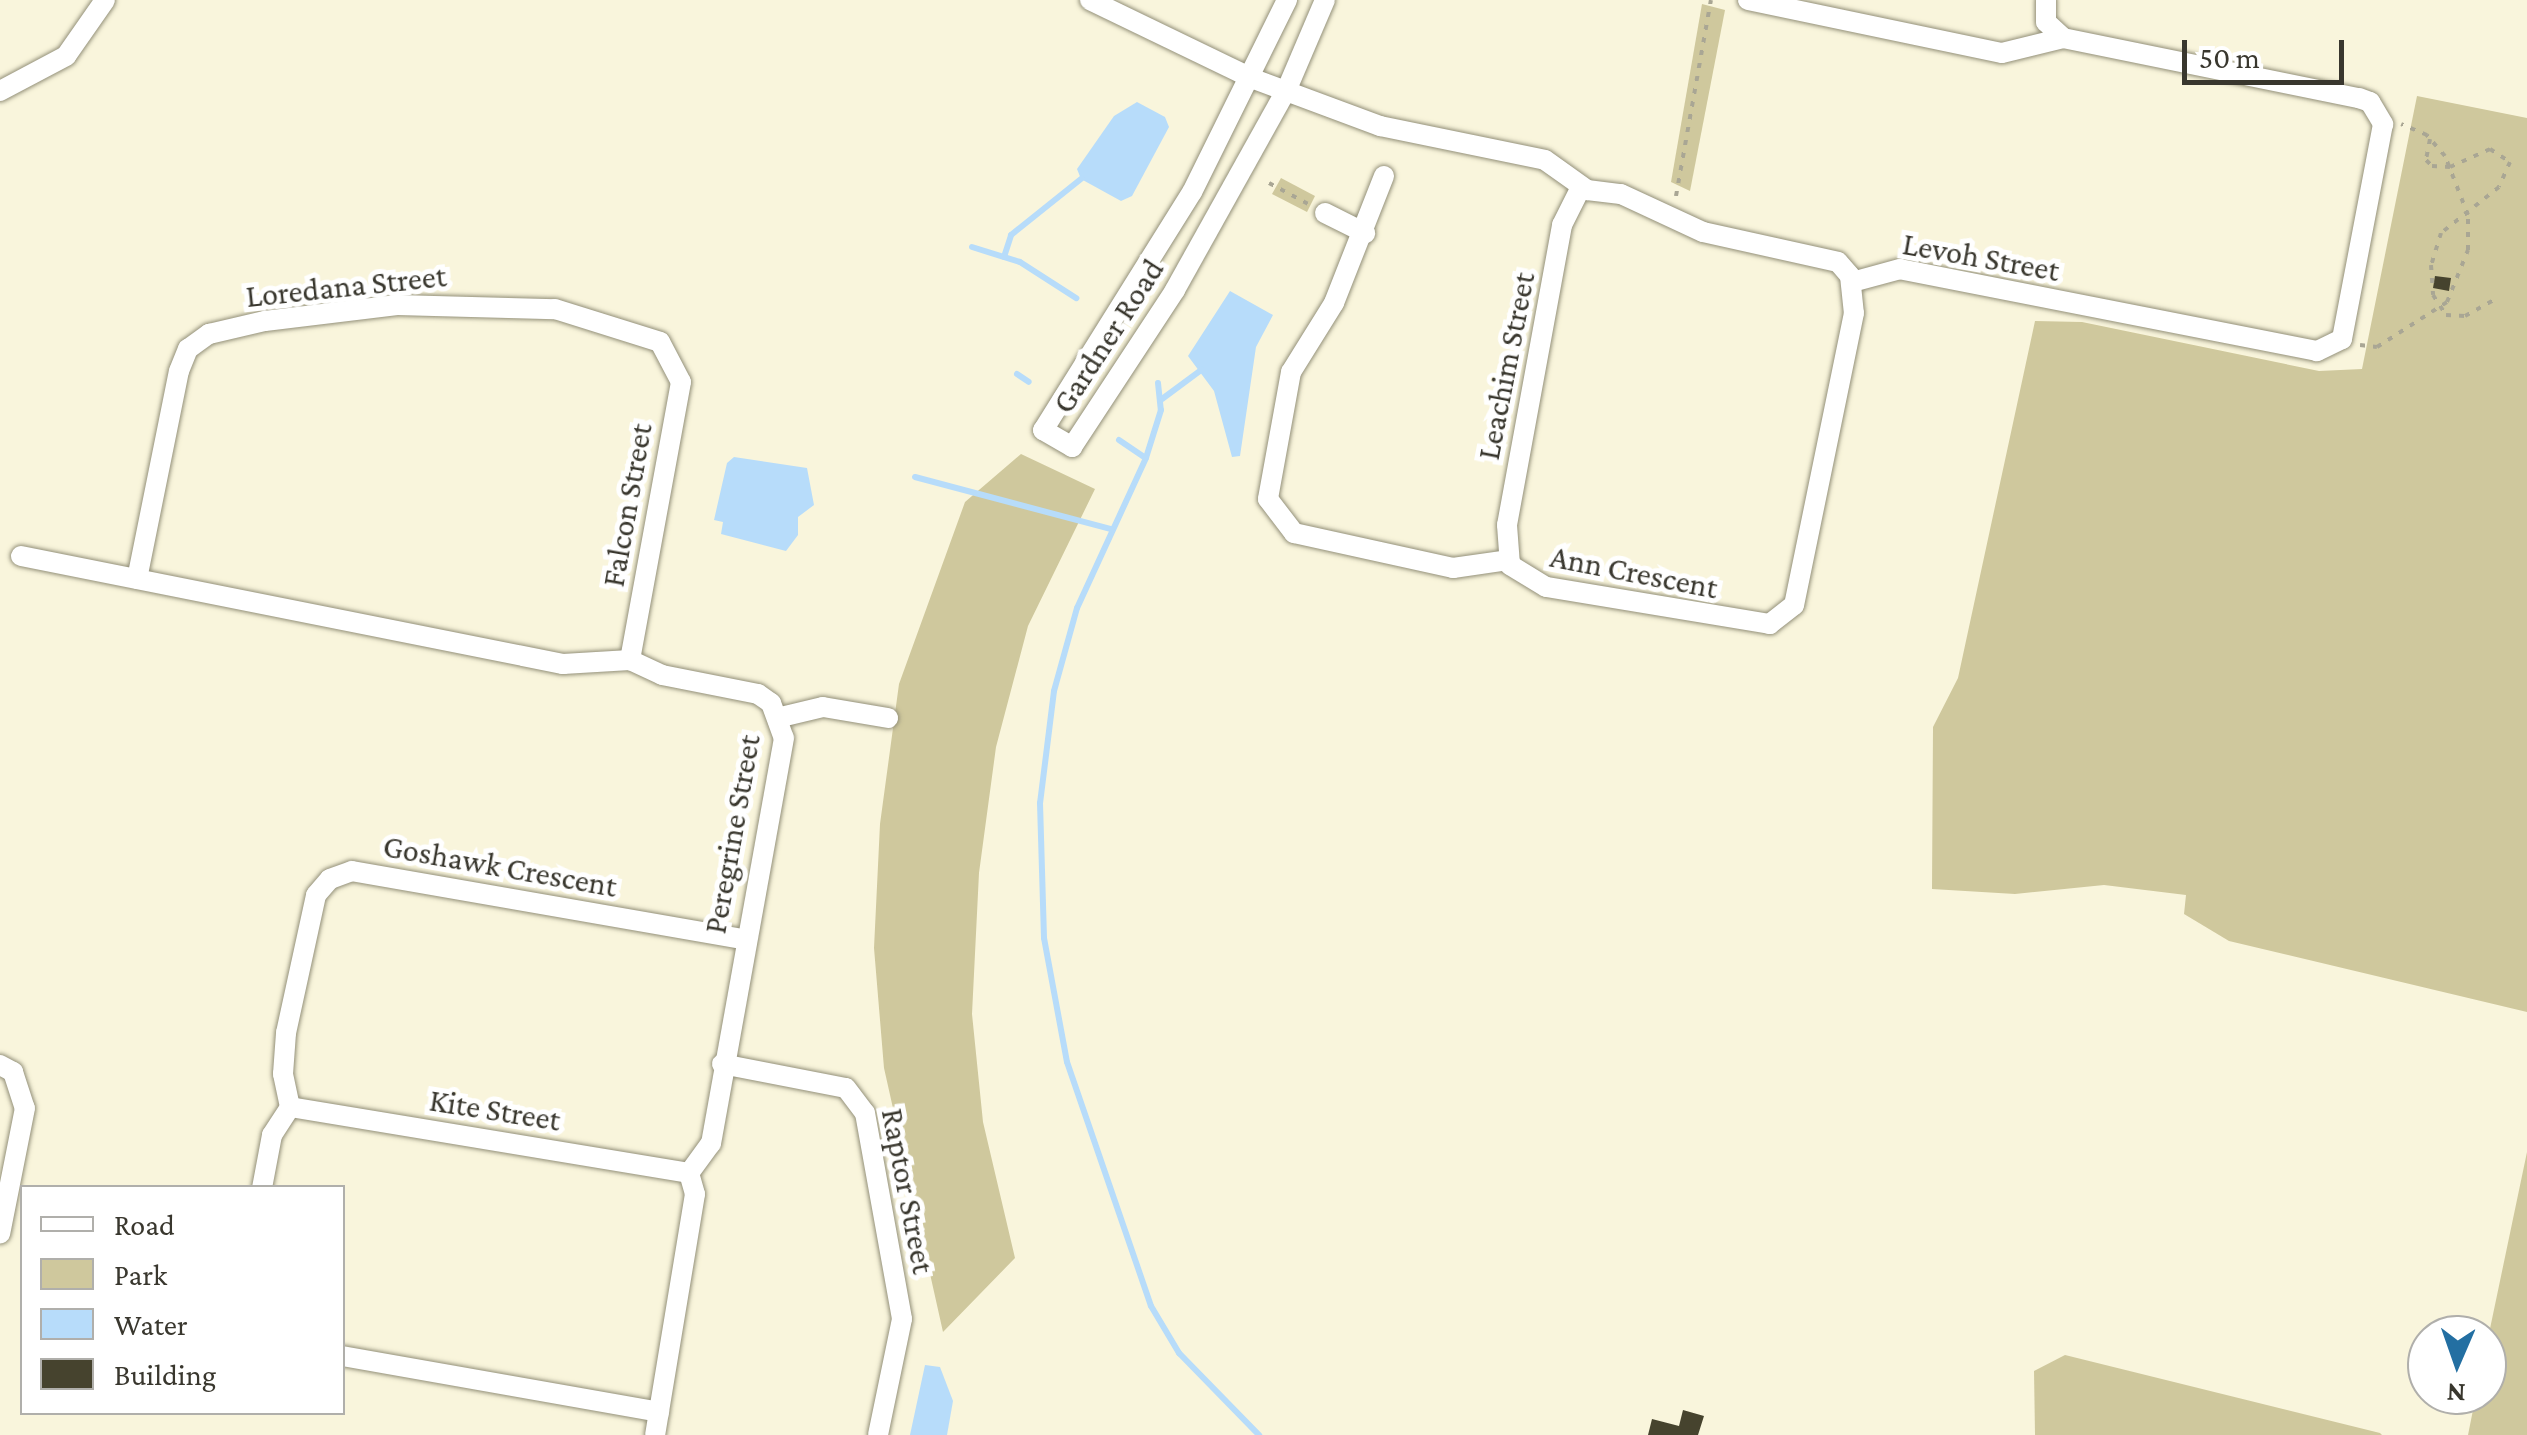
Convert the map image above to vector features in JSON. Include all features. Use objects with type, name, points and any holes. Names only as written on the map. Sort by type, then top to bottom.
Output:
[{"type":"street","points":[[0,91],[66,56],[105,0]]},
{"type":"street","name":"Gardner Road","points":[[1287,0],[1192,192],[1044,430],[1072,448],[1175,290],[1287,88],[1325,0]]},
{"type":"street","points":[[1748,0],[2002,53],[2063,38],[2370,102],[2383,124],[2342,339]]},
{"type":"street","points":[[2046,0],[2046,22],[2063,38]]},
{"type":"street","points":[[1104,3],[1251,78],[1287,88],[1380,126],[1544,160],[1581,187],[1621,194],[1703,232],[1826,254],[1852,282]]},
{"type":"street","name":"Ann Crescent","points":[[1384,176],[1366,232],[1334,303],[1291,372],[1268,485],[1273,512],[1294,533],[1453,568],[1509,560],[1518,576],[1546,588],[1740,623],[1770,624],[1785,617],[1794,605],[1854,313],[1852,282]]},
{"type":"street","name":"Leachim Street","points":[[1509,560],[1507,525],[1562,225],[1581,187]]},
{"type":"street","points":[[1326,213],[1366,232]]},
{"type":"street","name":"Levoh Street","points":[[1852,282],[1900,269],[2304,350],[2342,339]]},
{"type":"street","name":"Loredana Street","points":[[137,578],[179,371],[188,349],[209,334],[397,305],[494,302],[567,311],[634,331],[660,342],[675,362]]},
{"type":"street","name":"Falcon Street","points":[[630,660],[680,382],[675,362]]},
{"type":"street","name":"Peregrine Street","points":[[22,556],[563,664],[630,660],[662,676],[758,694],[781,717],[784,738],[743,939],[711,1142],[689,1173]]},
{"type":"street","points":[[781,717],[823,707],[888,718]]},
{"type":"street","name":"Goshawk Crescent","points":[[263,1185],[272,1136],[290,1107],[286,1033],[316,895],[330,878],[352,872],[743,939]]},
{"type":"street","name":"Raptor Street","points":[[722,1064],[846,1088],[865,1112],[902,1319],[878,1435]]},
{"type":"street","points":[[0,1065],[13,1072],[25,1108],[0,1234]]},
{"type":"street","name":"Kite Street","points":[[290,1107],[689,1173]]},
{"type":"street","points":[[655,1435],[695,1194],[689,1173]]},
{"type":"street","points":[[345,1357],[659,1412]]},
{"type":"path","points":[[1676,196],[1712,0]]},
{"type":"path","points":[[2342,339],[2376,347],[2447,302],[2468,250],[2466,209],[2450,168],[2430,138],[2399,123],[2383,124]]},
{"type":"path","points":[[2430,138],[2426,160],[2450,168],[2490,149],[2510,162],[2499,187],[2466,209],[2435,246],[2430,286],[2438,307],[2455,318],[2494,300]]},
{"type":"path","points":[[1269,184],[1326,213]]},
{"type":"green space","points":[[1702,4],[1725,10],[1690,191],[1671,182]]},
{"type":"green space","points":[[2417,96],[2527,118],[2527,1012],[2229,941],[2184,914],[2186,895],[2104,885],[2015,894],[1932,889],[1933,727],[1958,678],[2035,321],[2082,322],[2319,371],[2362,369]]},
{"type":"green space","points":[[1281,178],[1315,196],[1307,212],[1272,194]]},
{"type":"green space","points":[[1021,454],[1095,489],[1028,626],[996,747],[979,873],[972,1014],[983,1122],[1015,1258],[943,1332],[884,1068],[874,948],[880,824],[899,684],[965,502]]},
{"type":"green space","points":[[2527,1152],[2527,1435],[2468,1435],[2472,1415],[2507,1415],[2507,1315],[2493,1315]]},
{"type":"green space","points":[[2065,1355],[2382,1435],[2035,1435],[2034,1371]]},
{"type":"water","points":[[1137,102],[1165,117],[1169,127],[1132,196],[1121,201],[1081,179],[1077,169],[1114,116]]},
{"type":"water","points":[[1230,291],[1273,315],[1256,347],[1240,456],[1232,457],[1214,391],[1188,356]]},
{"type":"water","points":[[734,457],[807,468],[814,505],[798,517],[798,535],[786,551],[721,534],[723,522],[714,520],[727,463]]},
{"type":"water","points":[[925,1365],[940,1367],[953,1401],[947,1435],[910,1435]]},
{"type":"building","points":[[2435,276],[2451,278],[2449,291],[2433,288]]},
{"type":"building","points":[[1683,1410],[1704,1416],[1698,1435],[1648,1435],[1652,1419],[1679,1426]]},
{"type":"waterway","points":[[1004,257],[1011,235],[1081,179]]},
{"type":"waterway","points":[[972,247],[1020,262],[1076,298]]},
{"type":"waterway","points":[[1162,399],[1201,370]]},
{"type":"waterway","points":[[1017,374],[1029,382]]},
{"type":"waterway","points":[[1158,383],[1161,410],[1146,458],[1077,608],[1054,691],[1040,803],[1044,938],[1067,1062],[1151,1306],[1179,1353],[1259,1435]]},
{"type":"waterway","points":[[1119,440],[1146,458]]},
{"type":"waterway","points":[[915,477],[1111,529]]}]
